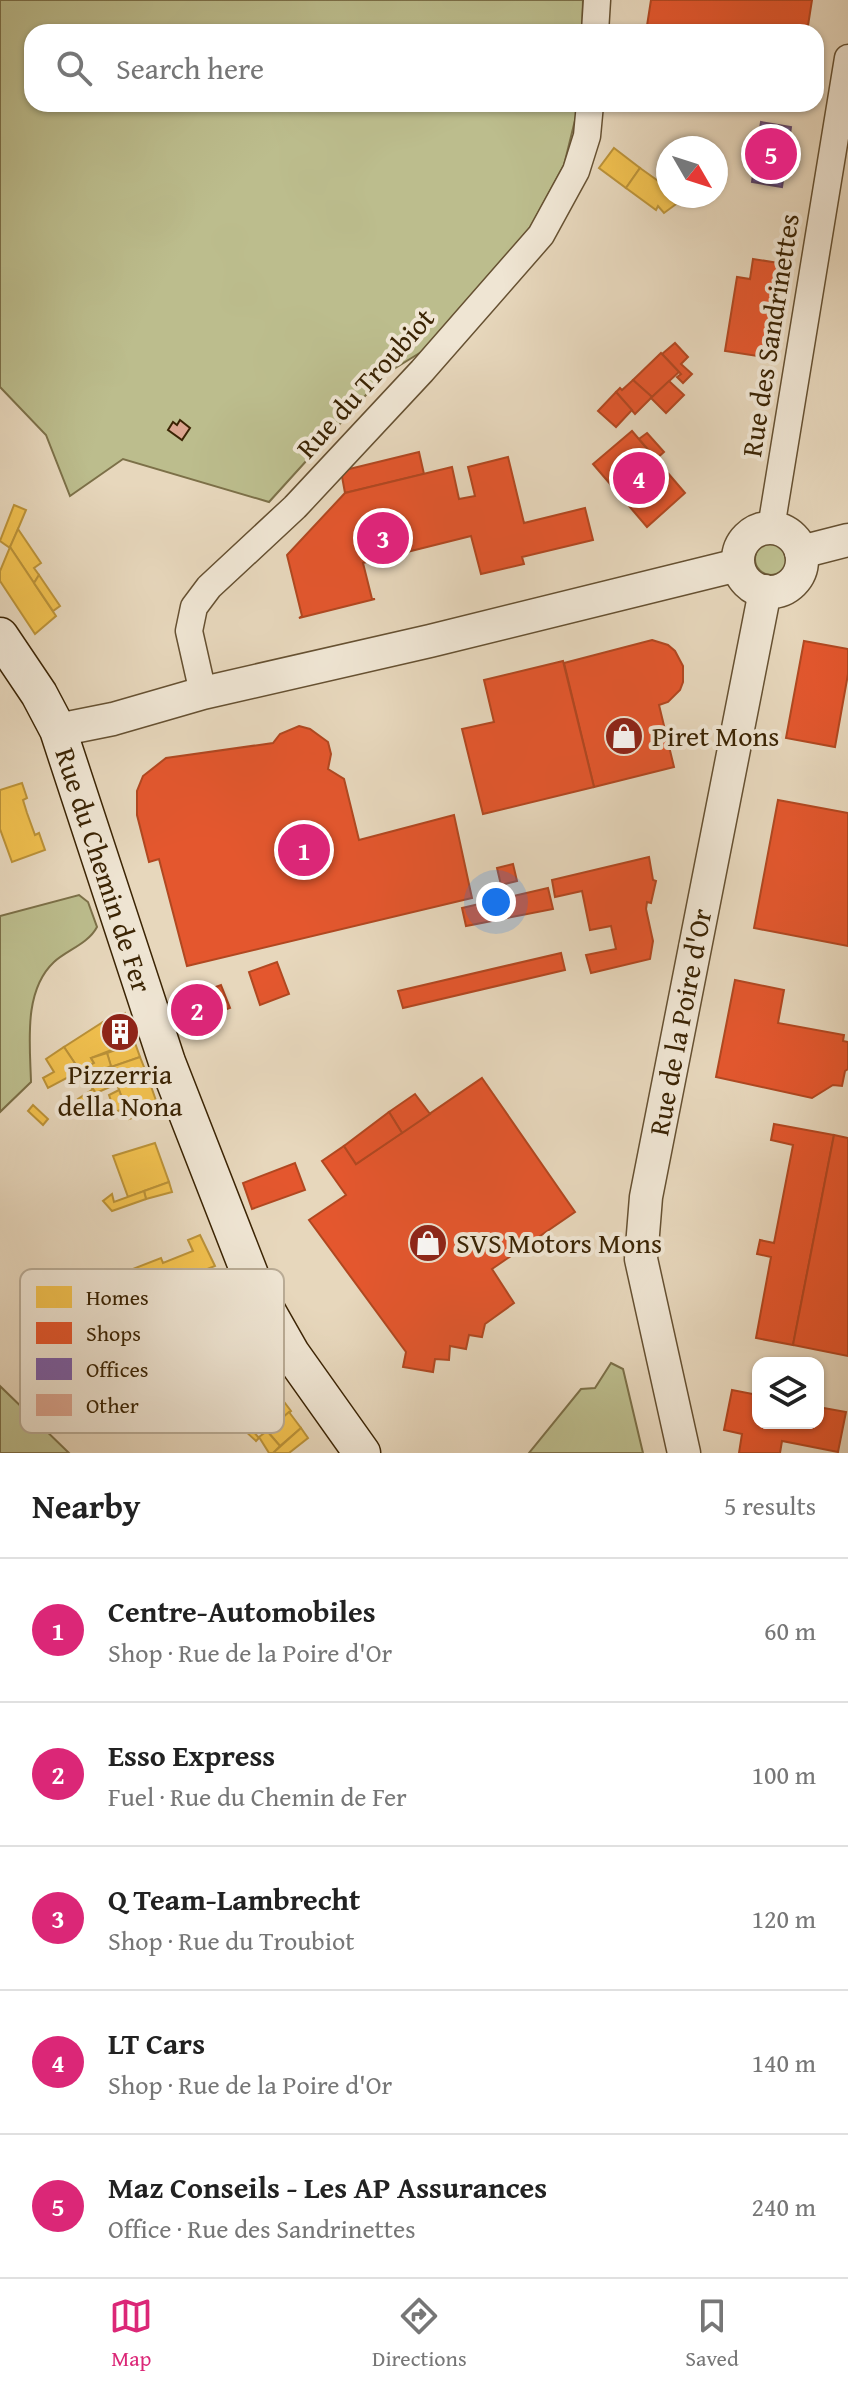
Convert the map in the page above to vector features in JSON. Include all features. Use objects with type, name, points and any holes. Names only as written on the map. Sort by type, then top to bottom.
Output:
[{"type":"main road","name":"Rue du Chemin de Fer","points":[[0,636],[32,682],[58,730],[167,1062],[248,1269]]},
{"type":"main road","name":"Rue du Chemin de Fer","points":[[284,1341],[362,1453]]},
{"type":"street","points":[[596,24],[597,0]]},
{"type":"street","name":"Rue des Sandrinettes","points":[[771,528],[848,58]]},
{"type":"street","name":"Rue du Troubiot","points":[[203,693],[189,631],[194,607],[209,587],[295,507],[541,235],[576,171],[587,136],[589,112]]},
{"type":"street","points":[[771,528],[790,535],[801,552],[802,562],[794,581],[776,591],[765,591],[748,583],[738,565],[738,556],[746,539],[762,529],[771,528]]},
{"type":"street","points":[[801,552],[848,540]]},
{"type":"street","points":[[58,730],[738,565]]},
{"type":"street","name":"Rue de la Poire d'Or","points":[[684,1453],[641,1259],[646,1197],[765,591]]},
{"type":"green space","points":[[0,0],[583,0],[582,24],[24,24],[24,112],[577,112],[564,165],[530,228],[431,346],[384,375],[269,502],[123,459],[70,496],[46,435],[0,387]]},
{"type":"green space","points":[[771,543],[783,547],[787,559],[783,571],[771,575],[759,571],[755,559],[759,547]]},
{"type":"green space","points":[[79,895],[88,902],[97,927],[44,974],[37,988],[30,1019],[31,1082],[0,1112],[0,916]]},
{"type":"green space","points":[[611,1363],[623,1369],[643,1453],[529,1453],[581,1389],[595,1388]]},
{"type":"green space","points":[[0,1386],[20,1405],[20,1433],[48,1433],[69,1453],[0,1453]]},
{"type":"building: Homes","points":[[614,148],[640,168],[626,188],[599,168]]},
{"type":"building: Homes","points":[[640,168],[656,179],[656,210],[626,188]]},
{"type":"building: Homes","points":[[14,505],[26,510],[10,548],[0,541]]},
{"type":"building: Homes","points":[[18,529],[41,563],[34,568],[39,575],[34,583],[10,547]]},
{"type":"building: Homes","points":[[10,547],[56,616],[35,634],[0,581],[0,571]]},
{"type":"building: Homes","points":[[39,575],[60,606],[53,611],[34,583]]},
{"type":"building: Homes","points":[[22,783],[27,798],[23,800],[27,813],[35,835],[39,833],[45,850],[12,862],[0,829],[0,790]]},
{"type":"building: Homes","name":"Pizzerria della Nona","points":[[125,1013],[136,1041],[114,1049],[103,1022]]},
{"type":"building: Homes","points":[[103,1022],[114,1049],[91,1058],[94,1063],[80,1071],[64,1047]]},
{"type":"building: Homes","points":[[135,1043],[140,1057],[111,1067],[107,1053]]},
{"type":"building: Homes","points":[[64,1047],[80,1071],[48,1088],[43,1078],[54,1072],[46,1059]]},
{"type":"building: Homes","points":[[107,1053],[111,1066],[83,1080],[79,1077],[80,1071],[94,1063],[91,1058]]},
{"type":"building: Homes","points":[[140,1057],[146,1072],[117,1084],[111,1067]]},
{"type":"building: Homes","points":[[111,1067],[117,1084],[96,1093],[86,1080]]},
{"type":"building: Homes","points":[[146,1072],[159,1109],[129,1119],[117,1084]]},
{"type":"building: Homes","points":[[93,1089],[100,1099],[84,1107],[78,1099]]},
{"type":"building: Homes","points":[[119,1090],[126,1108],[115,1112],[109,1095]]},
{"type":"building: Homes","points":[[33,1105],[48,1119],[43,1125],[28,1111]]},
{"type":"building: Homes","points":[[155,1143],[169,1182],[128,1197],[113,1156]]},
{"type":"building: Homes","points":[[169,1182],[172,1192],[146,1199],[144,1191]]},
{"type":"building: Homes","points":[[144,1191],[146,1199],[112,1211],[103,1201],[112,1194],[114,1202]]},
{"type":"building: Homes","points":[[200,1235],[215,1266],[207,1269],[133,1269],[161,1258],[163,1263],[193,1251],[188,1240]]},
{"type":"building: Homes","points":[[284,1402],[291,1411],[284,1417]]},
{"type":"building: Homes","points":[[289,1412],[301,1428],[280,1446],[269,1433],[284,1433],[284,1416]]},
{"type":"building: Homes","points":[[301,1428],[308,1438],[289,1453],[273,1453]]},
{"type":"building: Homes","points":[[247,1433],[255,1433],[259,1438],[256,1441]]},
{"type":"building: Homes","points":[[269,1433],[280,1446],[269,1453],[259,1437]]},
{"type":"building: Shops","points":[[651,0],[812,0],[808,24],[647,24]]},
{"type":"building: Shops","points":[[753,259],[779,263],[764,357],[725,351],[737,277],[750,279]]},
{"type":"building: Shops","points":[[675,343],[688,357],[681,364],[692,374],[683,383],[677,377],[681,374],[662,354]]},
{"type":"building: Shops","points":[[661,353],[679,372],[652,397],[633,380]]},
{"type":"building: Shops","points":[[633,380],[652,397],[635,414],[616,392]]},
{"type":"building: Shops","points":[[669,381],[684,395],[666,413],[651,398]]},
{"type":"building: Shops","points":[[616,392],[632,410],[616,427],[598,411]]},
{"type":"building: Shops","points":[[632,431],[685,493],[647,527],[593,464]]},
{"type":"building: Shops","points":[[647,433],[664,452],[656,459],[639,439]]},
{"type":"building: Shops","points":[[419,452],[424,474],[345,493],[341,471]]},
{"type":"building: Shops","points":[[508,457],[524,523],[585,508],[593,540],[522,557],[524,564],[481,574],[471,536],[363,563],[372,599],[375,599],[299,618],[302,616],[287,555],[345,493],[452,467],[459,499],[475,496],[468,467]]},
{"type":"building: Shops","name":"Piret Mons","points":[[652,640],[668,645],[683,666],[680,690],[668,702],[659,705],[674,767],[594,787],[564,663]]},
{"type":"building: Shops","points":[[804,641],[848,649],[848,674],[835,747],[786,738]]},
{"type":"building: Shops","points":[[563,661],[594,787],[483,814],[462,729],[494,722],[484,680]]},
{"type":"building: Shops","points":[[299,726],[310,729],[328,742],[331,754],[328,769],[344,779],[359,840],[454,815],[472,898],[187,966],[159,859],[149,862],[137,815],[137,791],[143,776],[166,758],[273,743],[280,734]]},
{"type":"building: Shops","points":[[778,800],[848,813],[848,946],[754,928]]},
{"type":"building: Shops","points":[[649,857],[653,880],[656,881],[651,903],[647,902],[646,909],[653,941],[650,959],[591,973],[586,955],[616,949],[611,926],[590,930],[582,891],[555,897],[552,880]]},
{"type":"building: Shops","points":[[513,864],[517,881],[501,885],[497,868]]},
{"type":"building: Shops","points":[[548,888],[553,909],[466,926],[462,908]]},
{"type":"building: Shops","points":[[561,953],[565,970],[403,1008],[398,991]]},
{"type":"building: Shops","points":[[277,962],[289,994],[260,1005],[249,972]]},
{"type":"building: Shops","points":[[735,980],[784,990],[778,1023],[844,1035],[843,1041],[848,1042],[848,1069],[842,1086],[833,1085],[812,1098],[716,1077]]},
{"type":"building: Shops","points":[[221,985],[230,1008],[187,1023],[179,1000]]},
{"type":"building: Shops","name":"SVS Motors Mons","points":[[482,1078],[575,1212],[492,1269],[514,1303],[485,1324],[482,1337],[469,1335],[466,1349],[450,1346],[449,1360],[435,1359],[433,1372],[403,1367],[406,1352],[309,1220],[346,1195],[322,1161],[344,1146],[356,1164]]},
{"type":"building: Shops","points":[[415,1094],[430,1114],[402,1133],[389,1112]]},
{"type":"building: Shops","points":[[389,1112],[402,1133],[356,1164],[344,1146]]},
{"type":"building: Shops","points":[[774,1124],[834,1135],[793,1345],[756,1338],[771,1257],[757,1254],[760,1240],[774,1243],[793,1145],[771,1140]]},
{"type":"building: Shops","points":[[834,1135],[848,1138],[848,1356],[793,1345]]},
{"type":"building: Shops","points":[[295,1163],[305,1190],[252,1209],[243,1183]]},
{"type":"building: Shops","points":[[732,1390],[752,1394],[752,1429],[824,1429],[824,1408],[846,1412],[838,1452],[782,1441],[780,1453],[739,1453],[742,1434],[724,1430]]},
{"type":"building: Offices","points":[[761,122],[791,127],[782,187],[752,182]]},
{"type":"building: Other","points":[[180,420],[190,428],[182,440],[168,430],[173,422],[177,425]]},
{"type":"place","name":"Maz Conseils - Les AP Assurances","points":[[771,154]]},
{"type":"place","name":"LT Cars","points":[[639,478]]},
{"type":"place","name":"Q Team-Lambrecht","points":[[383,538]]},
{"type":"place","name":"Piret Mons","points":[[624,736]]},
{"type":"place","name":"Centre-Automobiles","points":[[304,850]]},
{"type":"place","name":"Esso Express","points":[[197,1010]]},
{"type":"place","name":"Pizzerria della Nona","points":[[120,1032]]},
{"type":"place","name":"SVS Motors Mons","points":[[428,1243]]}]
